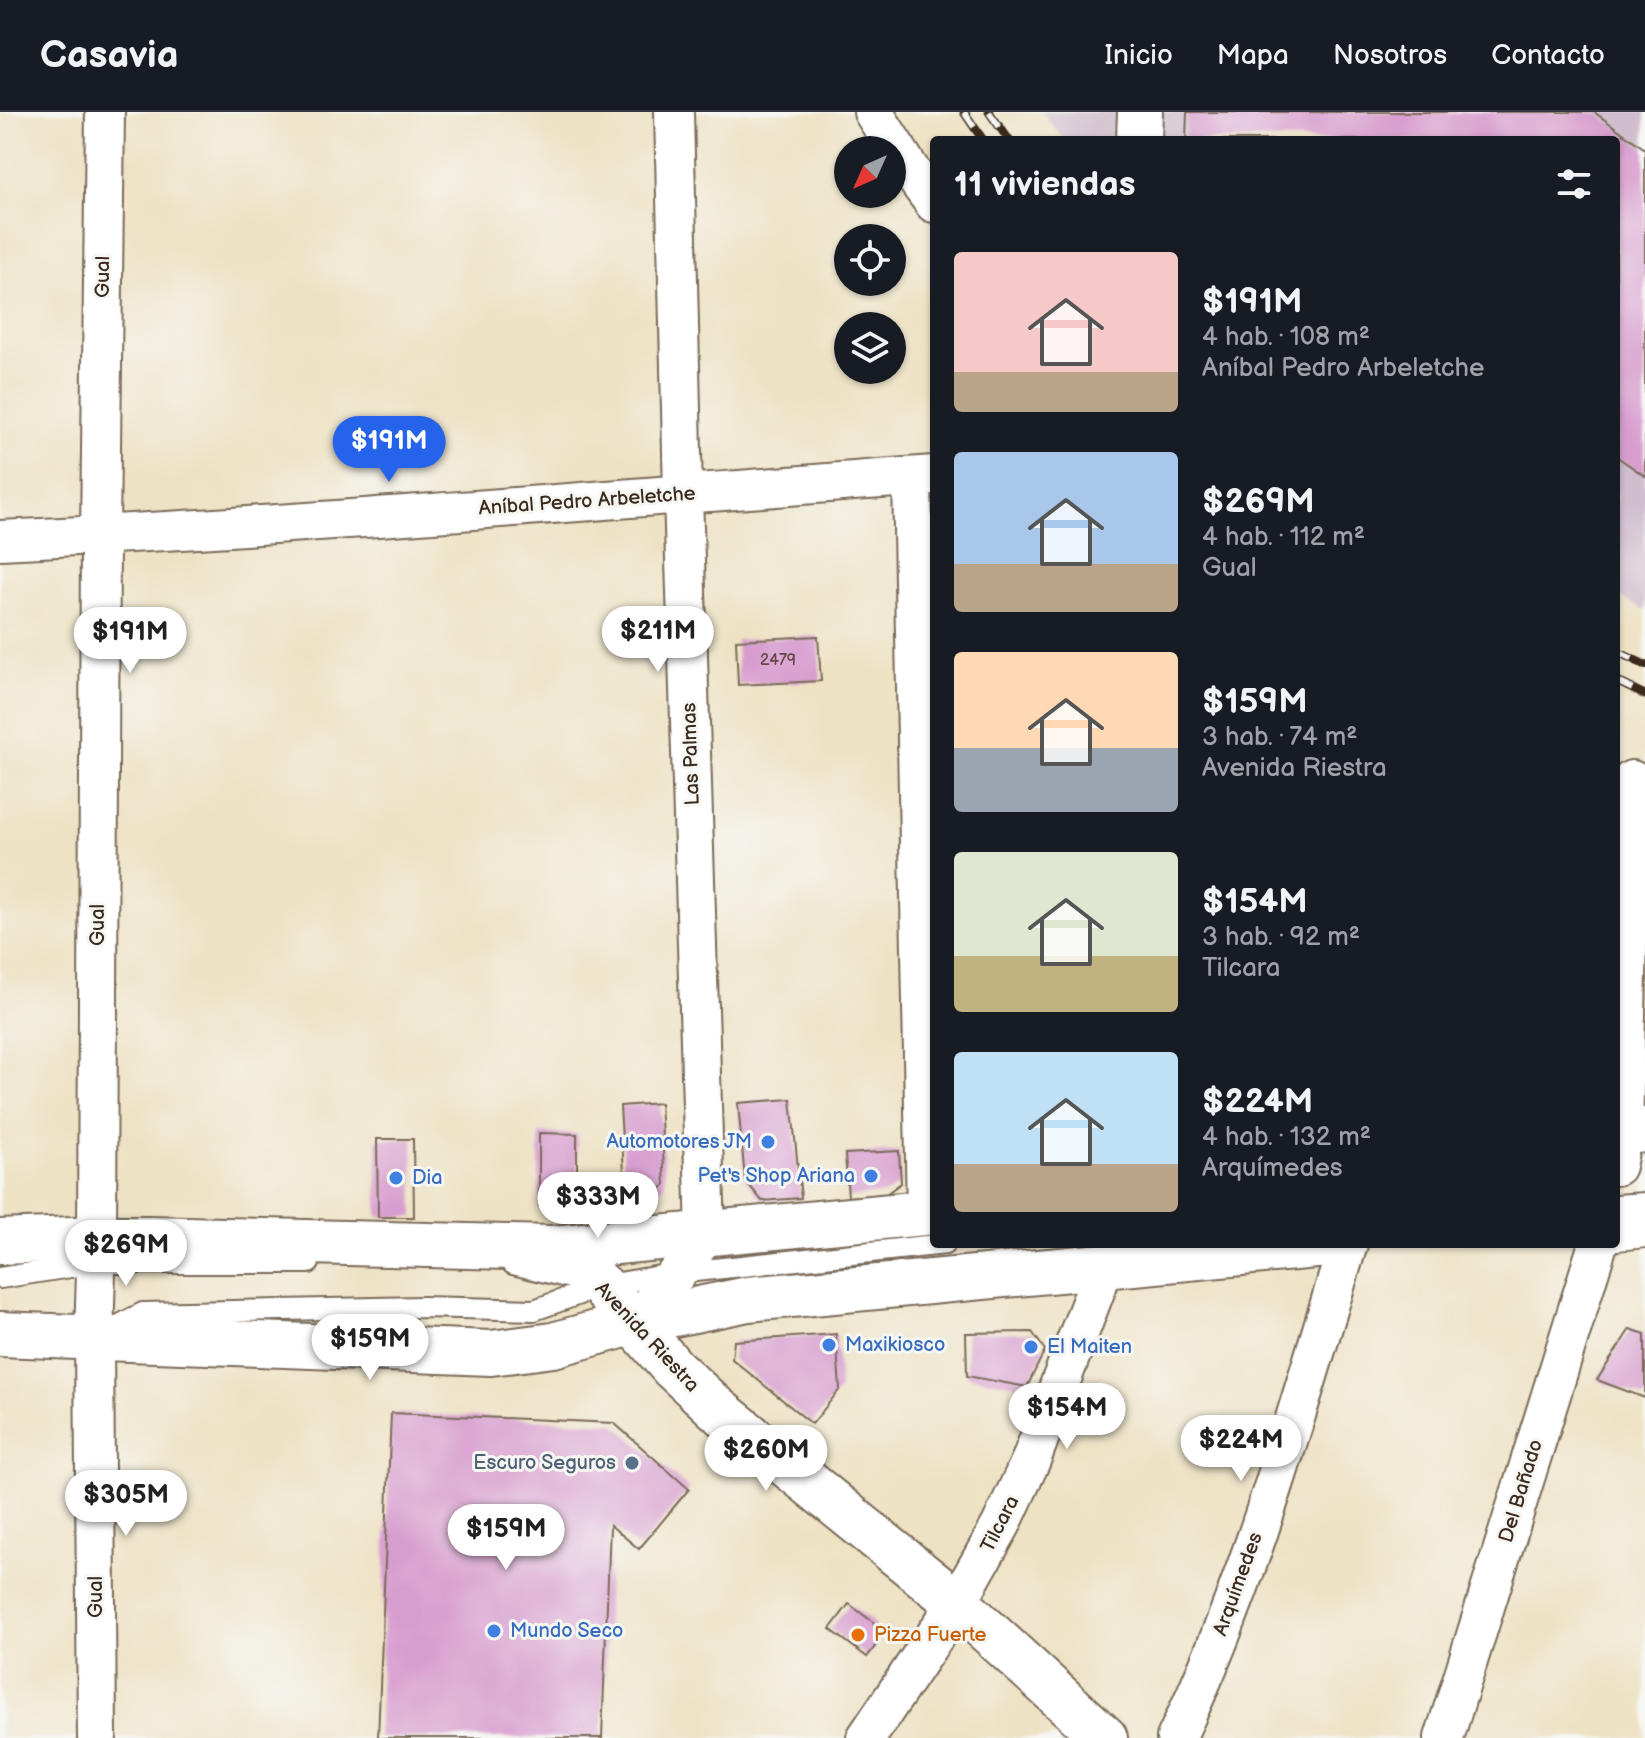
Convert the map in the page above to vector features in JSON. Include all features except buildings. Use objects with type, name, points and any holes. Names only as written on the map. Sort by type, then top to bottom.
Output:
[{"type":"main road","points":[[1139,136],[1140,112]]},
{"type":"main road","points":[[0,1242],[96,1250],[553,1248],[706,1234],[930,1223]]},
{"type":"main road","points":[[1620,1228],[1645,1225]]},
{"type":"main road","name":"Avenida Riestra","points":[[553,1248],[602,1286],[673,1368],[716,1408],[957,1603],[1105,1738]]},
{"type":"main road","points":[[0,1334],[491,1353],[553,1345],[635,1322],[748,1299],[1109,1254],[1246,1248]]},
{"type":"street","name":"Gual","points":[[97,1738],[94,1338],[105,112]]},
{"type":"street","name":"Las Palmas","points":[[674,112],[706,1234]]},
{"type":"street","points":[[873,112],[930,198]]},
{"type":"street","name":"Aníbal Pedro Arbeletche","points":[[0,540],[923,476]]},
{"type":"street","points":[[923,476],[930,912]]},
{"type":"street","points":[[1626,1146],[1631,780]]},
{"type":"street","points":[[635,1322],[706,1234]]},
{"type":"street","name":"Arquímedes","points":[[1176,1738],[1235,1600],[1347,1248]]},
{"type":"street","name":"Del Bañado","points":[[1444,1738],[1597,1248]]},
{"type":"street","name":"Tilcara","points":[[866,1738],[957,1603],[1001,1525],[1031,1460],[1109,1254]]},
{"type":"lane","points":[[1620,1205],[1645,1203]]},
{"type":"lane","points":[[94,1338],[143,1313],[422,1307],[534,1310],[602,1286],[930,1224]]},
{"type":"lane","points":[[0,1278],[96,1250],[332,1264]]},
{"type":"lane","points":[[410,1264],[518,1264],[602,1286]]},
{"type":"shaded area","points":[[1042,112],[1645,112],[1645,610],[1620,597],[1620,136],[1061,136]]},
{"type":"railway","points":[[964,112],[980,136]]},
{"type":"railway","points":[[989,112],[1006,136]]},
{"type":"railway","points":[[1620,653],[1645,665]]},
{"type":"railway","points":[[1620,683],[1645,695]]},
{"type":"place","name":"Automotores JM","points":[[768,1142]]},
{"type":"place","name":"Pet's Shop Ariana","points":[[871,1176]]},
{"type":"place","name":"Dia","points":[[396,1178]]},
{"type":"place","name":"Maxikiosco","points":[[829,1345]]},
{"type":"place","name":"El Maiten","points":[[1031,1347]]},
{"type":"place","name":"Escuro Seguros","points":[[632,1463]]},
{"type":"place","name":"Mundo Seco","points":[[494,1631]]},
{"type":"place","name":"Pizza Fuerte","points":[[858,1635]]}]
